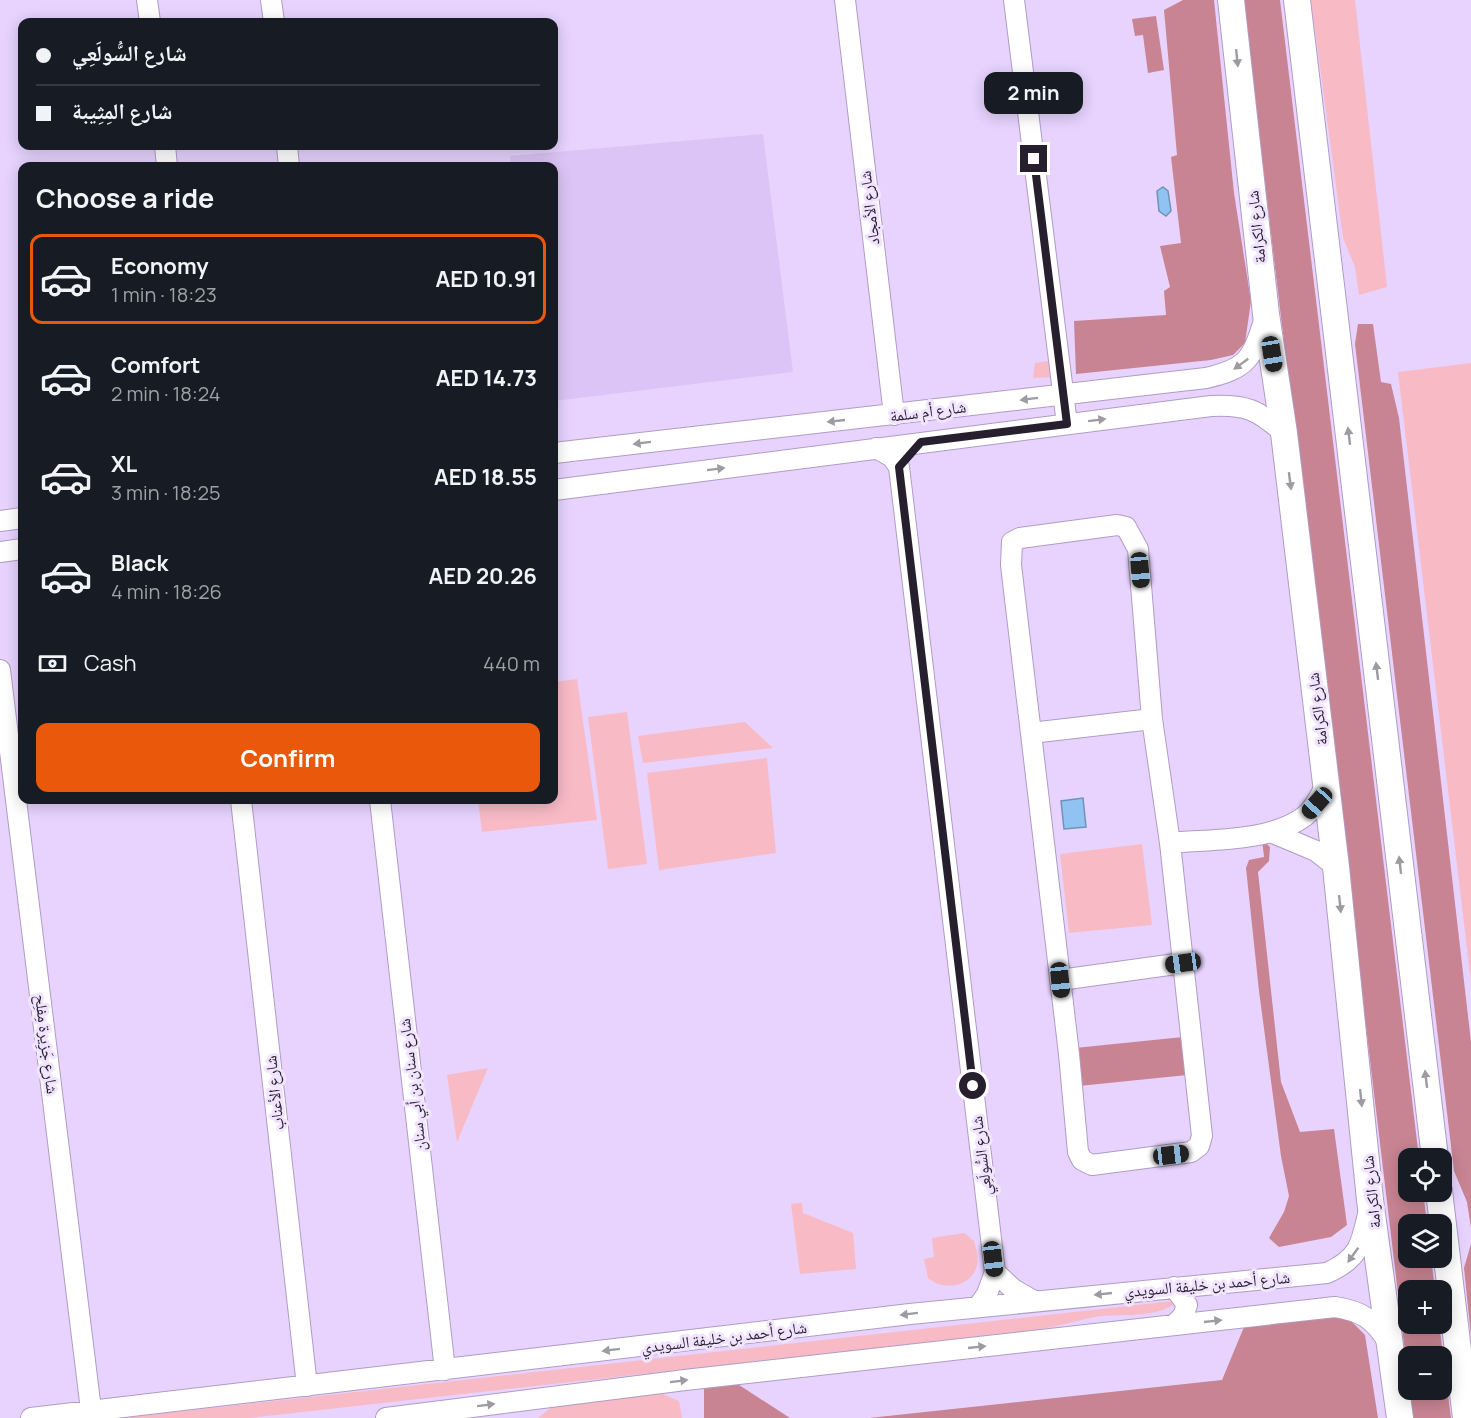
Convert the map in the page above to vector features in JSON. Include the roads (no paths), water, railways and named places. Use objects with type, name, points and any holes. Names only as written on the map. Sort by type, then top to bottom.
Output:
[{"type":"main road","name":"شارع الكرامة","points":[[1231,0],[1266,314],[1284,433],[1336,867],[1370,1200],[1400,1418]]},
{"type":"main road","points":[[1297,0],[1434,1148]]},
{"type":"main road","points":[[1440,1202],[1466,1418]]},
{"type":"street","points":[[147,0],[149,18]]},
{"type":"street","points":[[271,0],[273,18]]},
{"type":"street","name":"شارع الأمجاد","points":[[845,0],[894,415]]},
{"type":"street","points":[[1014,0],[1067,424]]},
{"type":"street","name":"شارع أم سلمة","points":[[558,453],[894,415],[1226,374],[1243,365],[1256,349],[1266,314]]},
{"type":"street","name":"شارع أم سلمة","points":[[558,489],[1229,405],[1246,406],[1266,417],[1284,433]]},
{"type":"street","points":[[876,448],[887,453],[899,467],[921,442]]},
{"type":"street","name":"شارع السُّولَعِي","points":[[899,467],[995,1272]]},
{"type":"street","points":[[0,521],[18,519]]},
{"type":"street","points":[[1117,525],[1126,528],[1138,549],[1152,719],[1170,843],[1202,1136],[1199,1146],[1191,1152],[1092,1165],[1082,1160],[1078,1152],[1031,733],[1011,565],[1012,542],[1020,538],[1117,525]]},
{"type":"street","points":[[0,552],[18,550]]},
{"type":"street","name":"شارع جَزِيرة مِفلِح","points":[[0,670],[92,1414]]},
{"type":"street","points":[[1031,733],[1152,719]]},
{"type":"street","points":[[1170,843],[1273,833],[1306,815],[1317,803],[1326,785]]},
{"type":"street","name":"شارع الأعناب","points":[[241,804],[307,1386]]},
{"type":"street","name":"شارع سنان بن أبي سنان","points":[[380,804],[445,1370]]},
{"type":"street","points":[[1273,833],[1316,852],[1336,867]]},
{"type":"street","points":[[1060,980],[1183,963]]},
{"type":"street","name":"شارع أحمد بن خليفة السويدي","points":[[31,1418],[92,1414],[307,1386],[978,1307],[1327,1273],[1346,1265],[1357,1252],[1370,1200]]},
{"type":"street","points":[[978,1307],[987,1294],[995,1272],[1013,1288],[1034,1301]]},
{"type":"street","points":[[1173,1287],[1187,1305],[1183,1316],[1174,1325]]},
{"type":"street","points":[[386,1418],[454,1414],[685,1380],[1335,1307],[1357,1310],[1377,1324],[1392,1348]]},
{"type":"water","points":[[1163,187],[1168,191],[1171,211],[1166,216],[1159,211],[1157,191]]},
{"type":"water","points":[[1083,798],[1086,827],[1064,829],[1061,801]]}]
